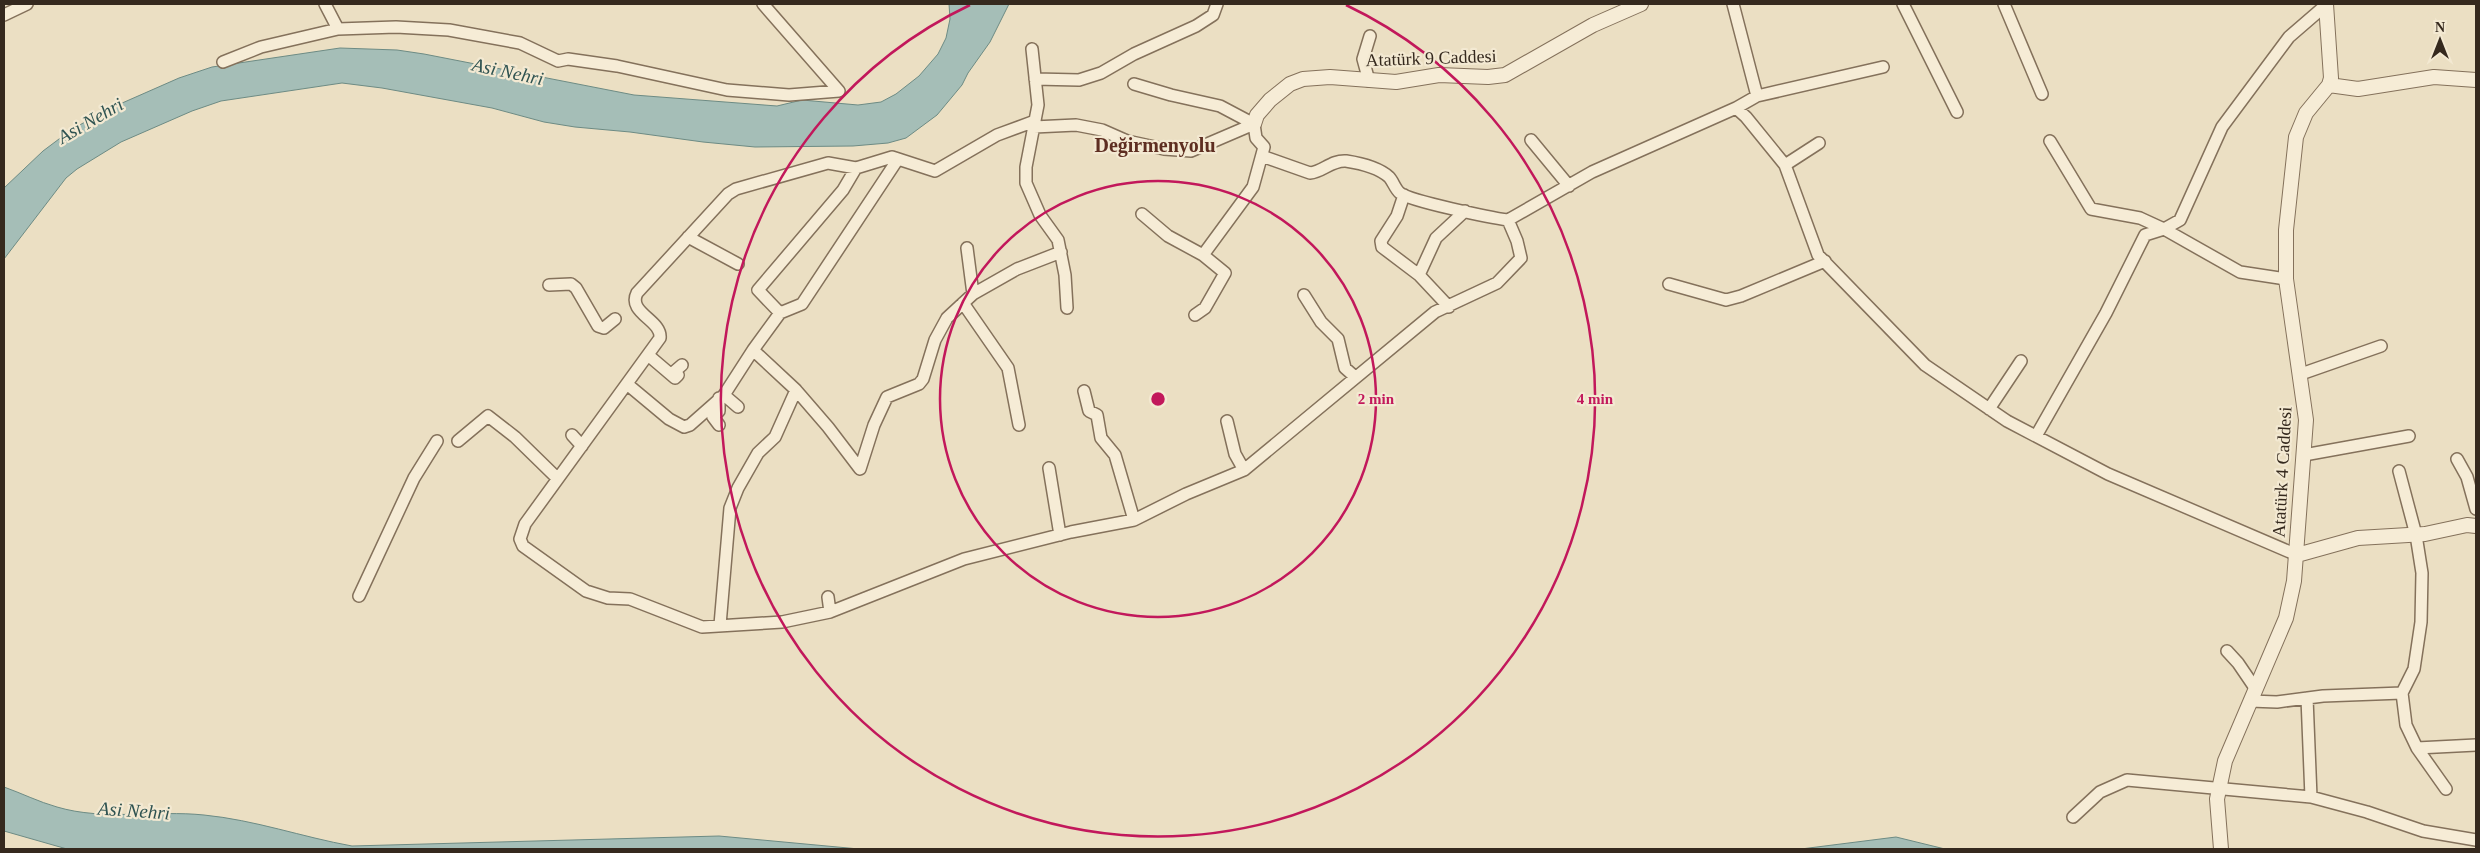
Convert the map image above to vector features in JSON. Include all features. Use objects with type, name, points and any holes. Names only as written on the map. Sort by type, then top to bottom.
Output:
[{"type":"street","points":[[4,15],[26,4]]},
{"type":"street","points":[[326,4],[338,29]]},
{"type":"street","points":[[223,62],[261,47],[338,29],[396,27],[449,30],[520,43],[558,61],[568,59],[617,66],[727,90],[789,95],[839,91],[763,4]]},
{"type":"street","points":[[1035,79],[1079,80],[1101,73],[1134,54],[1196,26],[1212,15],[1217,4]]},
{"type":"street","name":"Atatürk 9 Caddesi","points":[[1254,124],[1262,108],[1296,81],[1322,77],[1396,82],[1439,75],[1488,77],[1505,75],[1593,25],[1641,4]]},
{"type":"street","points":[[1733,4],[1757,96]]},
{"type":"street","points":[[1903,4],[1957,112]]},
{"type":"street","points":[[2004,4],[2042,94]]},
{"type":"street","points":[[2326,4],[2331,78],[2329,85],[2358,89],[2434,77],[2476,80]]},
{"type":"street","points":[[2036,436],[2106,313],[2145,235],[2164,229],[2180,220],[2222,127],[2289,37],[2326,4]]},
{"type":"street","points":[[1370,36],[1363,59],[1370,81]]},
{"type":"street","points":[[1032,49],[1038,106],[1026,167],[1026,183],[1040,215],[1058,240],[1065,275],[1067,308]]},
{"type":"street","points":[[1262,156],[1310,173],[1317,173],[1330,164],[1341,161],[1373,168],[1388,177],[1400,194],[1508,220],[1592,172],[1736,108],[1757,96],[1882,67]]},
{"type":"street","points":[[1134,84],[1220,106],[1254,124]]},
{"type":"street","name":"Atatürk 4 Caddesi","points":[[2221,849],[2218,789],[2225,761],[2286,618],[2297,555],[2306,420],[2301,374],[2286,279],[2286,237],[2296,137],[2306,113],[2329,85]]},
{"type":"street","points":[[1736,108],[1746,117],[1785,165],[1818,255],[1826,261],[1925,365],[1989,409],[2036,436],[2108,474],[2297,555],[2358,538],[2416,535],[2476,526]]},
{"type":"street","points":[[1254,124],[1191,151],[1164,149],[1127,141],[1102,130],[1076,125],[1035,124],[996,135],[935,171],[892,157],[856,168],[828,163],[736,189],[722,200],[635,297],[639,310],[660,332],[660,338],[557,478],[522,530],[520,539],[523,546],[586,591],[608,598],[630,600],[702,627],[782,622],[830,612],[964,559],[1060,534],[1134,520],[1186,494],[1244,470],[1354,376],[1435,312],[1497,283],[1520,258],[1518,240],[1508,220]]},
{"type":"street","points":[[1203,255],[1253,187],[1264,147],[1256,138],[1254,124]]},
{"type":"street","points":[[1531,140],[1569,186]]},
{"type":"street","points":[[2050,141],[2091,209],[2140,218],[2164,229],[2240,272],[2286,279]]},
{"type":"street","points":[[1785,165],[1819,143]]},
{"type":"street","points":[[627,384],[669,419],[684,427],[722,397],[752,350],[780,314],[802,304],[898,159]]},
{"type":"street","points":[[780,314],[758,290],[843,190],[856,168]]},
{"type":"street","points":[[1404,195],[1397,216],[1381,241],[1382,247],[1419,275],[1449,307]]},
{"type":"street","points":[[1419,275],[1436,238],[1465,211]]},
{"type":"street","points":[[1142,214],[1168,236],[1203,255],[1225,275],[1205,308],[1195,315]]},
{"type":"street","points":[[688,237],[738,264]]},
{"type":"street","points":[[967,248],[973,294]]},
{"type":"street","points":[[752,350],[796,390],[860,468],[874,425],[887,397],[907,390],[923,379],[935,340],[947,318],[973,294],[1017,269],[1061,252]]},
{"type":"street","points":[[1669,284],[1726,300],[1741,296],[1826,261]]},
{"type":"street","points":[[549,285],[571,284],[598,326],[604,328],[616,319]]},
{"type":"street","points":[[1304,295],[1321,322],[1338,339],[1345,368],[1354,376]]},
{"type":"street","points":[[963,303],[1008,368],[1020,425]]},
{"type":"street","points":[[2301,374],[2380,346]]},
{"type":"street","points":[[648,354],[674,378],[678,375],[675,371],[682,365]]},
{"type":"street","points":[[1989,409],[2021,362]]},
{"type":"street","points":[[720,625],[730,508],[738,488],[758,453],[775,437],[796,390]]},
{"type":"street","points":[[1084,391],[1088,412],[1097,415],[1101,438],[1115,455],[1134,520]]},
{"type":"street","points":[[722,397],[738,407]]},
{"type":"street","points":[[719,425],[713,417],[719,411],[722,397]]},
{"type":"street","points":[[458,441],[488,416],[515,437],[557,478]]},
{"type":"street","points":[[1227,422],[1235,454],[1244,470]]},
{"type":"street","points":[[572,435],[582,446]]},
{"type":"street","points":[[2304,455],[2409,436]]},
{"type":"street","points":[[359,596],[414,478],[437,441]]},
{"type":"street","points":[[2457,459],[2468,477],[2476,509]]},
{"type":"street","points":[[1049,468],[1060,534]]},
{"type":"street","points":[[2399,471],[2416,535],[2422,572],[2421,622],[2414,669],[2402,693],[2406,725],[2417,748],[2446,789]]},
{"type":"street","points":[[828,597],[830,612]]},
{"type":"street","points":[[2227,651],[2238,663],[2255,688]]},
{"type":"street","points":[[2250,701],[2277,702],[2307,698],[2402,693]]},
{"type":"street","points":[[2307,698],[2310,797]]},
{"type":"street","points":[[2417,748],[2476,745]]},
{"type":"street","points":[[2073,817],[2100,792],[2127,780],[2310,797],[2367,812],[2423,830],[2476,840]]},
{"type":"water","name":"Asi Nehri","points":[[949,4],[1009,4],[990,42],[968,73],[962,85],[937,115],[906,138],[888,143],[853,146],[755,147],[703,142],[544,122],[492,108],[382,88],[342,83],[221,101],[192,111],[121,142],[77,169],[66,178],[4,259],[4,188],[43,151],[71,130],[104,111],[179,78],[212,67],[340,48],[397,50],[634,95],[777,106],[802,100],[858,105],[881,102],[896,94],[919,76],[938,54],[946,38],[950,19]]},
{"type":"water","points":[[4,787],[50,805],[75,811],[223,817],[352,846],[719,836],[859,849],[67,849],[4,831]]},
{"type":"water","points":[[1896,837],[1945,849],[1801,849]]},
{"type":"district","name":"Değirmenyolu","points":[[1155,145]]}]
